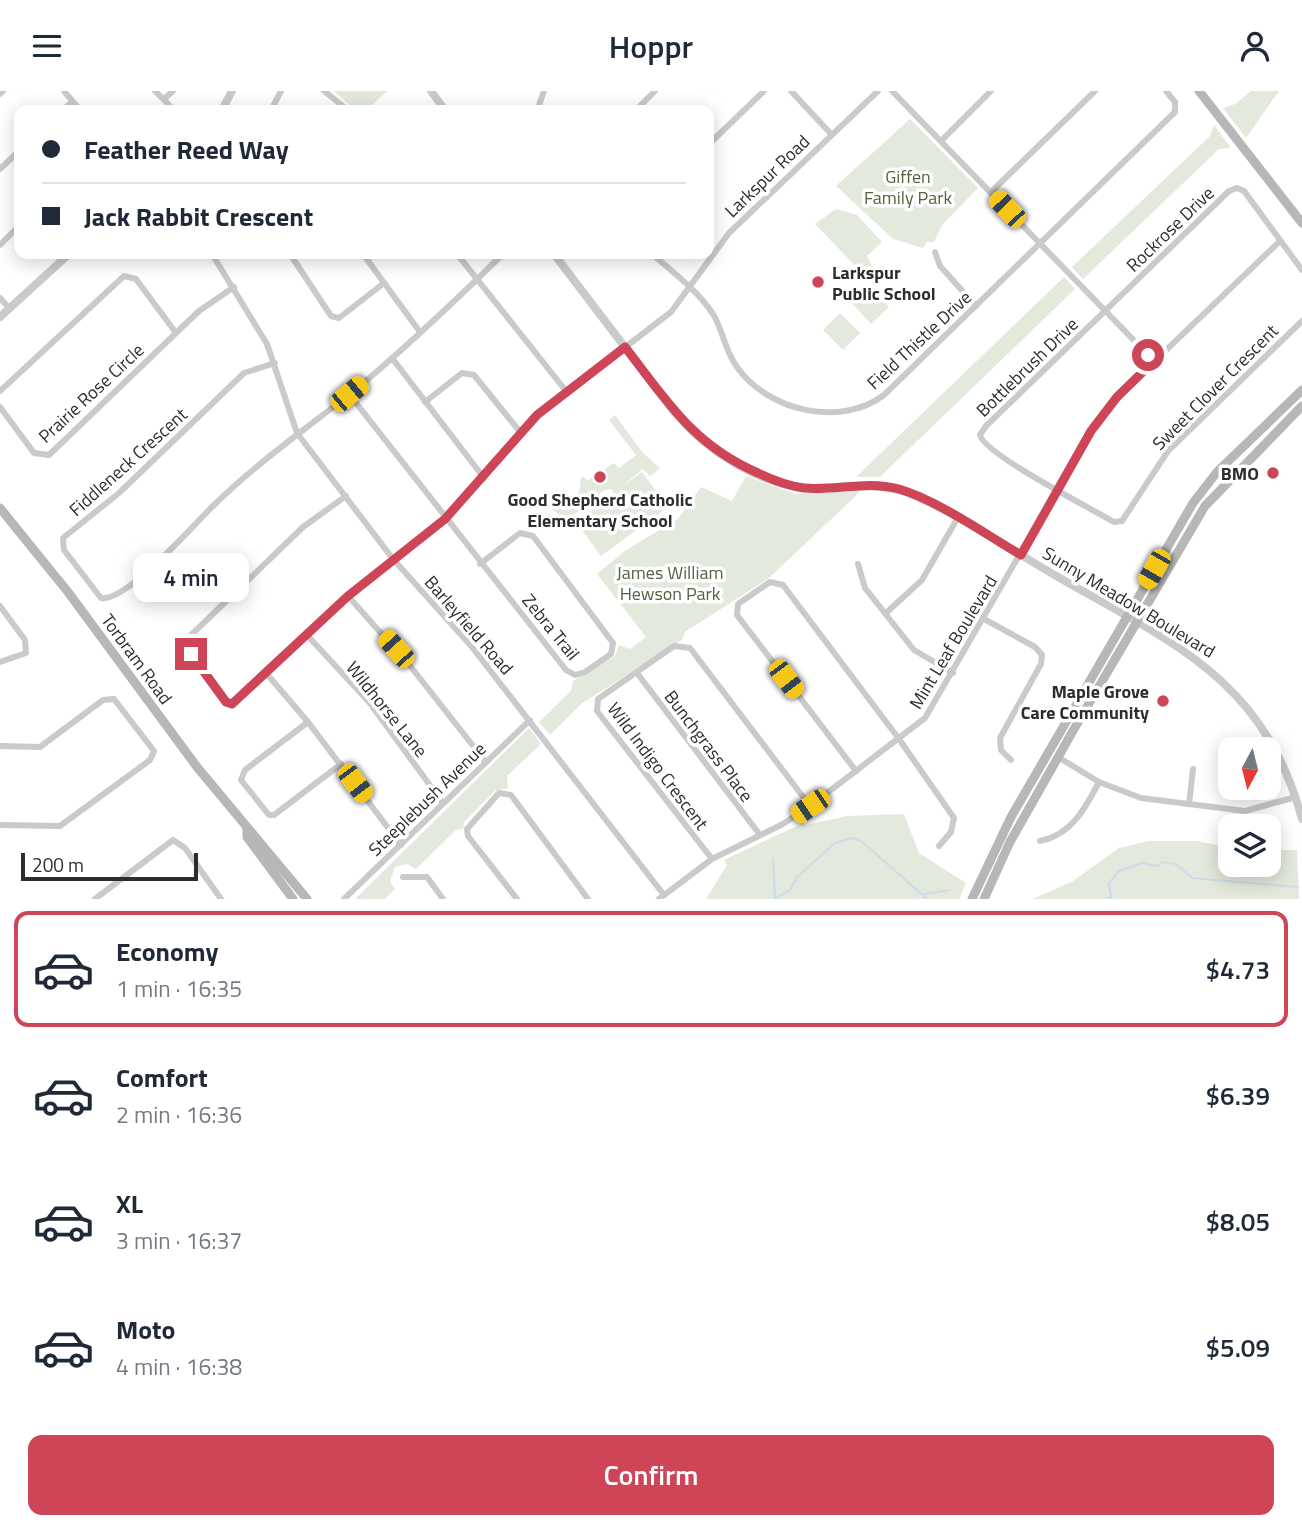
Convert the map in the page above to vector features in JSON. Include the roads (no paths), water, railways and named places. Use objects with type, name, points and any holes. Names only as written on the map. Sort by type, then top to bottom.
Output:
[{"type":"main road","points":[[1199,91],[1302,223]]},
{"type":"main road","points":[[972,899],[1011,817],[1202,489],[1302,390]]},
{"type":"main road","points":[[984,899],[1010,842],[1205,506],[1302,406]]},
{"type":"main road","name":"Torbram Road","points":[[0,508],[68,592],[247,829],[254,832],[307,899]]},
{"type":"main road","name":"Torbram Road","points":[[247,829],[247,837],[293,899]]},
{"type":"street","points":[[64,91],[75,105]]},
{"type":"street","points":[[155,91],[169,105]]},
{"type":"street","points":[[163,99],[173,91]]},
{"type":"street","points":[[324,91],[342,105]]},
{"type":"street","points":[[641,105],[655,91]]},
{"type":"street","points":[[714,139],[764,91]]},
{"type":"street","points":[[791,91],[831,134]]},
{"type":"street","name":"Larkspur Road","points":[[714,255],[730,233],[878,91]]},
{"type":"street","points":[[892,91],[1154,361]]},
{"type":"street","points":[[941,141],[991,91]]},
{"type":"street","points":[[990,192],[1095,91]]},
{"type":"street","name":"Field Thistle Drive","points":[[658,259],[690,288],[713,314],[723,347],[752,384],[790,406],[813,412],[862,407],[875,402],[1175,112],[1175,102],[1166,91]]},
{"type":"street","points":[[69,105],[72,102]]},
{"type":"street","points":[[0,169],[14,156]]},
{"type":"street","name":"Rockrose Drive","points":[[1105,311],[1220,200],[1237,188],[1244,191],[1280,241]]},
{"type":"street","points":[[0,245],[14,231]]},
{"type":"street","points":[[1280,241],[1302,270]]},
{"type":"street","name":"Mint Leaf Boulevard","points":[[662,897],[712,859],[810,806],[925,718],[1091,431],[1117,397],[1280,241]]},
{"type":"street","points":[[934,252],[940,266],[976,306]]},
{"type":"street","points":[[0,317],[63,259]]},
{"type":"street","name":"Barleyfield Road","points":[[215,259],[234,287],[275,363],[297,433],[393,559],[472,646],[662,897]]},
{"type":"street","points":[[293,259],[331,316],[339,319],[384,283]]},
{"type":"street","points":[[367,259],[420,332]]},
{"type":"street","points":[[461,259],[566,391]]},
{"type":"street","points":[[297,433],[392,358],[498,259]]},
{"type":"street","name":"Sunny Meadow Boulevard","points":[[558,259],[683,423],[712,449],[733,462],[776,481],[798,487],[870,484],[898,489],[1021,555],[1196,657],[1239,696],[1273,743],[1296,797],[1302,819]]},
{"type":"street","name":"Larkspur Road","points":[[346,496],[303,527],[187,639],[186,647],[226,702],[232,704],[348,596],[445,519],[521,433],[566,391],[671,311],[711,259]]},
{"type":"street","points":[[0,391],[124,275],[136,279],[176,333]]},
{"type":"street","name":"Prairie Rose Circle","points":[[0,407],[34,453],[49,455],[199,311],[234,287]]},
{"type":"street","points":[[0,298],[9,308]]},
{"type":"street","name":"Bottlebrush Drive","points":[[1058,490],[993,451],[981,440],[980,435],[986,426],[1105,311]]},
{"type":"street","name":"Sweet Clover Crescent","points":[[1058,490],[1114,522],[1122,521],[1168,451],[1302,321]]},
{"type":"street","points":[[392,358],[484,478]]},
{"type":"street","name":"Fiddleneck Crescent","points":[[275,363],[244,373],[118,493],[63,538],[64,551],[101,598],[113,597],[150,569],[217,502],[297,433]]},
{"type":"street","points":[[425,402],[462,373],[468,373],[474,375],[521,433]]},
{"type":"street","name":"Zebra Trail","points":[[349,394],[480,564],[523,613],[566,670],[575,675],[585,673],[611,654],[613,643],[533,536],[520,533],[480,564]]},
{"type":"street","points":[[886,613],[922,580],[957,519]]},
{"type":"street","points":[[858,564],[866,588],[914,649],[953,673]]},
{"type":"street","points":[[856,771],[737,615],[738,604],[771,582],[783,585],[899,739],[954,818],[951,832],[939,846]]},
{"type":"street","points":[[348,596],[411,667],[485,761]]},
{"type":"street","points":[[0,606],[25,640],[26,653],[0,662]]},
{"type":"street","points":[[984,619],[1042,655],[1041,664],[1000,737],[1001,750],[1011,760]]},
{"type":"street","name":"Wildhorse Lane","points":[[306,634],[369,702],[443,803]]},
{"type":"street","name":"Wild Indigo Crescent","points":[[712,859],[597,711],[598,699],[674,646],[690,648],[810,806]]},
{"type":"street","points":[[266,673],[309,722],[401,845]]},
{"type":"street","name":"Bunchgrass Place","points":[[637,673],[760,835]]},
{"type":"street","points":[[0,746],[40,747],[103,700],[114,699],[154,751],[150,760],[60,826],[0,825]]},
{"type":"street","name":"Steeplebush Avenue","points":[[344,899],[530,720]]},
{"type":"street","points":[[309,722],[245,770],[241,780],[248,791],[269,815],[274,815],[341,764]]},
{"type":"street","points":[[1058,757],[1098,782],[1126,795],[1245,811],[1296,797]]},
{"type":"street","points":[[1189,804],[1193,769]]},
{"type":"street","points":[[1040,841],[1054,839],[1079,817],[1098,782]]},
{"type":"street","points":[[517,899],[468,836],[467,829],[499,793],[511,795],[588,899]]},
{"type":"street","points":[[95,899],[173,840],[185,848],[221,899]]},
{"type":"street","points":[[403,877],[426,877],[443,899]]},
{"type":"waterway","points":[[774,899],[790,890],[797,877],[835,843],[851,838],[861,841],[927,899]]},
{"type":"waterway","points":[[773,859],[775,897]]},
{"type":"waterway","points":[[1107,899],[1111,897],[1109,883],[1119,871],[1142,863],[1157,866],[1164,862],[1176,864],[1192,878],[1298,887]]},
{"type":"waterway","points":[[923,894],[950,890]]},
{"type":"place","name":"Larkspur Public School","points":[[818,282]]},
{"type":"place","name":"BMO","points":[[1273,473]]},
{"type":"place","name":"Good Shepherd Catholic Elementary School","points":[[600,477]]},
{"type":"place","name":"Maple Grove Care Community","points":[[1163,701]]},
{"type":"park label","name":"Giffen Family Park","points":[[908,186]]},
{"type":"park label","name":"James William Hewson Park","points":[[670,582]]}]
